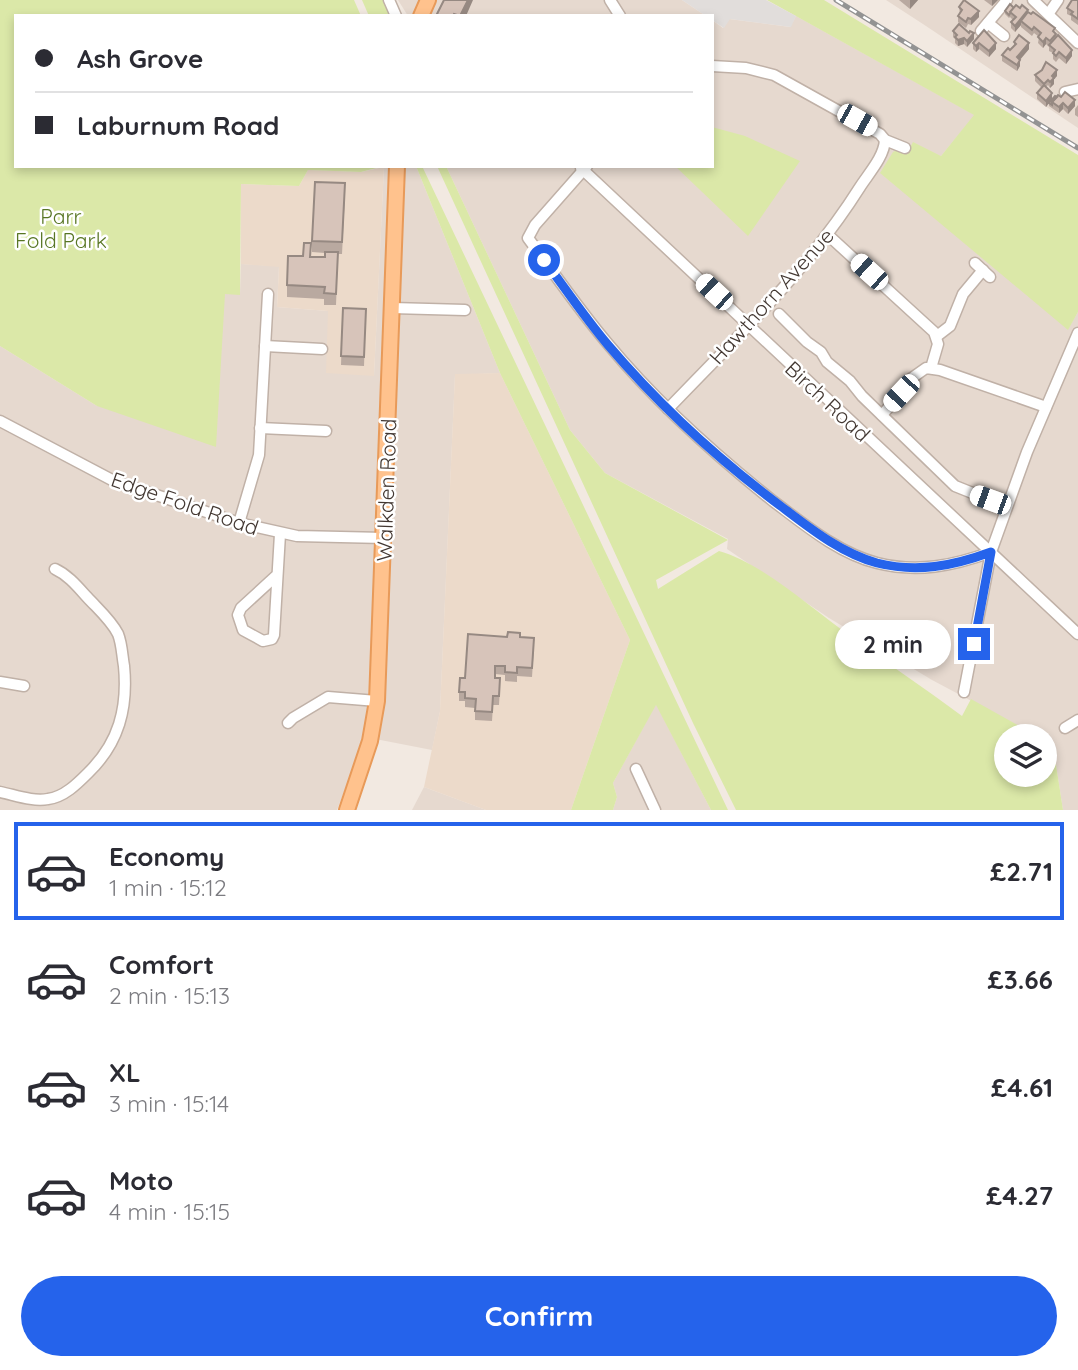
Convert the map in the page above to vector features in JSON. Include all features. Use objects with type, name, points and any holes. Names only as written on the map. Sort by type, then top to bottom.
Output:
[{"type":"main road","name":"Walkden Road","points":[[347,810],[370,741],[377,701],[397,168]]},
{"type":"street","points":[[1004,36],[985,27],[1007,0]]},
{"type":"street","points":[[1033,0],[1078,43]]},
{"type":"street","points":[[1049,13],[1058,0]]},
{"type":"street","points":[[714,66],[746,68],[774,75],[880,134],[886,140],[905,148]]},
{"type":"street","points":[[1065,92],[1078,89]]},
{"type":"street","name":"Hawthorn Avenue","points":[[668,409],[791,281],[828,235],[870,173],[884,149],[886,140]]},
{"type":"street","points":[[583,168],[535,225],[528,238],[608,344],[668,409],[745,479],[811,529],[848,552],[879,563],[933,568],[967,561],[991,552]]},
{"type":"street","name":"Birch Road","points":[[583,168],[829,403],[1078,634]]},
{"type":"street","points":[[828,235],[937,336],[938,344],[931,368]]},
{"type":"street","points":[[937,336],[950,326],[963,294],[983,270]]},
{"type":"street","points":[[239,523],[258,465],[268,294]]},
{"type":"street","points":[[392,308],[465,310]]},
{"type":"street","points":[[779,313],[787,327],[821,352],[830,365],[850,381],[954,486],[975,500],[990,500]]},
{"type":"street","points":[[964,692],[991,552],[1046,407],[1078,333]]},
{"type":"street","points":[[265,346],[323,349]]},
{"type":"street","points":[[881,415],[915,374],[921,369],[931,368],[1046,407]]},
{"type":"street","name":"Edge Fold Road","points":[[0,421],[112,480],[239,523],[280,534],[328,538],[384,538]]},
{"type":"street","points":[[260,428],[326,431]]},
{"type":"street","points":[[277,575],[241,608],[238,614],[243,630],[263,641],[272,639],[274,635],[280,534]]},
{"type":"street","points":[[0,792],[39,800],[60,795],[100,761],[110,748],[119,727],[126,695],[119,636],[111,622],[75,584],[55,569]]},
{"type":"street","points":[[0,682],[24,686]]},
{"type":"street","points":[[288,723],[328,697],[377,701]]},
{"type":"street","points":[[1065,728],[1078,720]]},
{"type":"street","points":[[628,783],[638,773],[655,810]]},
{"type":"shaded area","points":[[398,0],[682,0],[703,14],[407,14]]},
{"type":"shaded area","points":[[682,0],[766,0],[796,16],[791,27],[730,19],[724,28],[714,21],[714,14],[703,14]]},
{"type":"shaded area","points":[[886,0],[1078,0],[1078,128],[926,26]]},
{"type":"shaded area","points":[[796,16],[975,115],[941,156],[897,150],[1068,329],[1078,312],[1078,810],[1063,810],[1057,771],[1057,724],[1015,724],[932,680],[829,618],[727,549],[728,539],[605,473],[570,430],[447,168],[714,168],[714,21],[723,28],[729,19],[790,27]]},
{"type":"shaded area","points":[[384,168],[417,168],[500,373],[455,375],[440,711],[432,750],[365,737],[337,810],[0,810],[0,346],[97,406],[225,294],[240,294],[241,264],[279,266],[277,307],[328,311],[374,376]]},
{"type":"shaded area","points":[[384,168],[374,376],[326,373],[328,311],[277,307],[279,267],[241,264],[241,184],[299,186],[308,170],[361,172]]},
{"type":"shaded area","points":[[500,373],[630,640],[571,810],[486,810],[424,787],[440,711],[455,374]]},
{"type":"shaded area","points":[[656,704],[711,810],[613,810],[617,797],[613,783]]},
{"type":"shaded area","points":[[424,787],[486,810],[412,810]]},
{"type":"green space","name":"Parr Fold Park","points":[[0,0],[354,0],[360,14],[14,14],[14,168],[376,168],[361,172],[308,170],[299,186],[241,184],[240,295],[225,294],[216,447],[97,406],[0,346]]},
{"type":"green space","points":[[362,0],[384,0],[389,14],[368,14]]},
{"type":"green space","points":[[767,0],[824,0],[1078,155],[1078,312],[1068,330],[880,173],[893,152],[897,150],[907,153],[913,142],[941,156],[974,115]]},
{"type":"green space","points":[[714,128],[745,136],[800,161],[748,236],[677,168],[714,168]]},
{"type":"green space","points":[[417,168],[423,168],[728,810],[711,810],[656,705],[613,783],[617,797],[613,810],[571,810],[630,640],[500,373]]},
{"type":"green space","points":[[438,168],[447,168],[570,430],[605,473],[728,540],[656,580],[658,589],[719,551],[753,566],[962,716],[971,699],[1016,724],[994,724],[994,787],[1057,787],[1057,771],[1063,810],[736,810],[693,723]]},
{"type":"building","points":[[444,0],[468,0],[461,14],[437,14]]},
{"type":"building","points":[[964,0],[979,11],[966,22],[958,16],[962,10],[959,7]]},
{"type":"building","points":[[1072,0],[1078,0],[1078,19],[1067,8]]},
{"type":"building","points":[[1010,4],[1014,8],[1009,15],[1005,11]]},
{"type":"building","points":[[1016,5],[1020,8],[1022,5],[1028,10],[1015,26],[1011,22],[1016,17],[1010,12]]},
{"type":"building","points":[[1028,12],[1033,12],[1055,28],[1053,31],[1056,34],[1050,41],[1046,38],[1043,42],[1038,37],[1041,33],[1021,21]]},
{"type":"building","points":[[959,24],[969,33],[974,33],[967,41],[955,37],[957,35],[953,31]]},
{"type":"building","points":[[984,30],[996,43],[989,51],[979,43],[976,46],[973,43]]},
{"type":"building","points":[[1019,35],[1029,43],[1017,57],[1020,60],[1017,65],[1002,55],[1016,44],[1014,42]]},
{"type":"building","points":[[1058,35],[1072,50],[1066,58],[1059,52],[1056,56],[1053,53],[1055,50],[1049,45]]},
{"type":"building","points":[[1046,62],[1057,70],[1052,76],[1054,78],[1044,84],[1035,75],[1042,70]]},
{"type":"building","points":[[1044,85],[1052,93],[1046,101],[1037,93]]},
{"type":"building","points":[[1065,92],[1075,100],[1068,108],[1063,103],[1059,107],[1052,102],[1058,95],[1061,97]]},
{"type":"building","points":[[315,182],[345,183],[342,242],[312,241]]},
{"type":"building","points":[[304,243],[311,243],[310,257],[325,257],[325,252],[338,252],[336,294],[324,293],[325,287],[287,285],[288,256],[303,256]]},
{"type":"building","points":[[343,308],[366,309],[364,357],[341,356]]},
{"type":"building","points":[[508,632],[520,633],[520,637],[534,638],[532,668],[517,667],[517,673],[505,672],[505,666],[495,666],[495,678],[500,678],[499,696],[493,696],[492,712],[475,711],[476,699],[465,698],[465,692],[459,692],[460,678],[465,678],[468,634],[507,637]]},
{"type":"railway","points":[[836,0],[1078,148]]},
{"type":"route","points":[[544,260],[622,361],[668,409],[745,479],[832,543],[863,558],[906,567],[949,566],[991,552],[974,644]]}]
